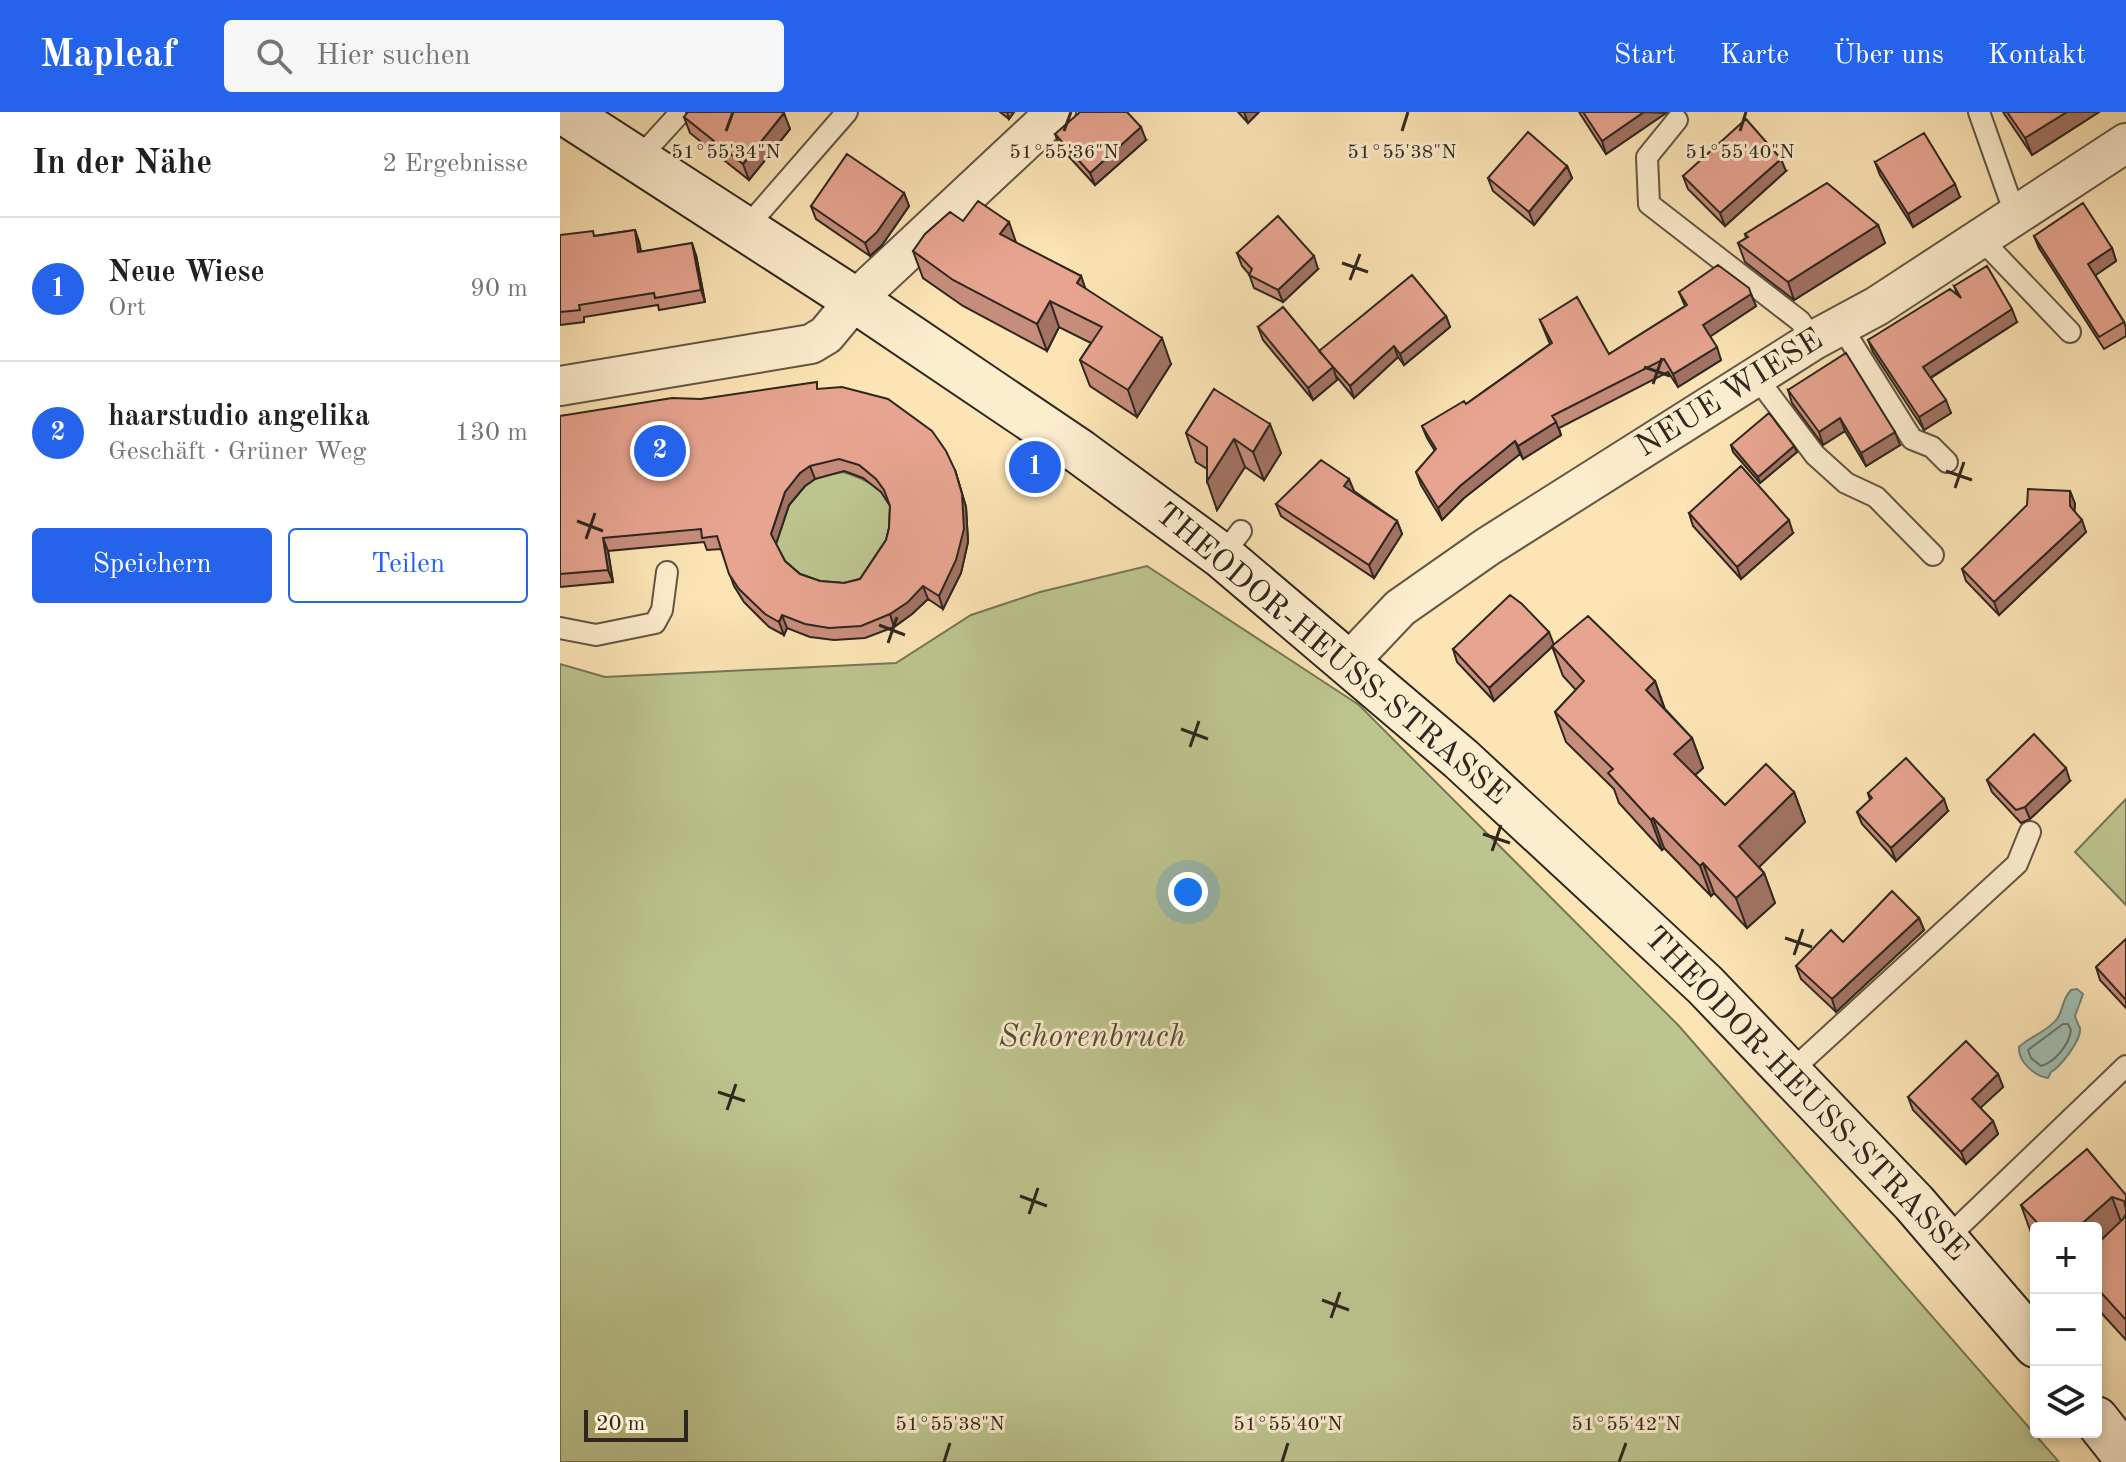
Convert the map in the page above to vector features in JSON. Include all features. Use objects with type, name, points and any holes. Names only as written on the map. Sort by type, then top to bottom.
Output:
[{"type":"main road","name":"THEODOR-HEUSS-STRASSE","points":[[564,112],[855,300],[1080,452],[1232,544],[1348,663],[1461,759],[1644,926],[1790,1072],[2030,1333]]},
{"type":"street","points":[[560,386],[811,344],[826,335],[855,300],[1056,112]]},
{"type":"street","name":"NEUE WIESE","points":[[1348,663],[1400,608],[1496,556],[1757,378],[1981,239],[2126,143]]},
{"type":"lane","points":[[638,159],[681,112]]},
{"type":"lane","points":[[745,229],[847,112]]},
{"type":"lane","points":[[1979,112],[2009,197],[2020,214]]},
{"type":"lane","points":[[1677,120],[1647,157],[1649,204],[1800,321],[1828,333],[1912,439],[1932,447],[1947,462]]},
{"type":"lane","points":[[1981,239],[2070,332]]},
{"type":"lane","points":[[1757,378],[1815,455],[1846,483],[1876,497],[1933,555]]},
{"type":"lane","points":[[560,628],[596,635],[655,623],[662,610],[667,572]]},
{"type":"lane","points":[[1790,1072],[2017,864],[2030,832]]},
{"type":"lane","points":[[1946,1239],[2126,1066]]},
{"type":"green space","points":[[843,472],[877,488],[893,510],[890,535],[868,590],[796,580],[776,548],[780,521],[799,492],[816,478]]},
{"type":"green space","name":"Schorenbruch","points":[[1147,566],[1359,705],[1679,1026],[2030,1429],[2030,1438],[2038,1438],[2059,1462],[560,1462],[560,664],[605,677],[896,663],[971,615],[1040,592]]},
{"type":"green space","points":[[2126,799],[2126,905],[2075,852]]},
{"type":"water","points":[[2077,989],[2083,994],[2075,1016],[2080,1028],[2078,1039],[2060,1065],[2048,1078],[2043,1077],[2024,1063],[2019,1047],[2053,1023],[2068,994]]},
{"type":"building","points":[[688,112],[784,113],[743,164],[684,117]]},
{"type":"building","points":[[1080,112],[1127,112],[1141,127],[1090,173],[1055,134]]},
{"type":"building","points":[[1583,112],[1644,112],[1602,141]]},
{"type":"building","points":[[2007,112],[2067,112],[2025,138]]},
{"type":"building","points":[[1746,119],[1781,159],[1720,213],[1683,176]]},
{"type":"building","points":[[1528,132],[1567,166],[1529,212],[1488,178]]},
{"type":"building","points":[[1924,133],[1955,184],[1908,214],[1875,162]]},
{"type":"building","points":[[847,154],[904,193],[877,232],[865,243],[811,206]]},
{"type":"building","points":[[1827,183],[1878,225],[1788,282],[1738,243],[1748,237],[1745,234]]},
{"type":"building","points":[[978,201],[1009,222],[1000,234],[1081,276],[1077,283],[1162,338],[1128,390],[1080,360],[1102,327],[1050,301],[1037,324],[953,280],[913,251],[925,234],[950,212],[963,221]]},
{"type":"building","points":[[2083,203],[2112,248],[2088,264],[2124,322],[2099,337],[2034,236]]},
{"type":"building","points":[[1278,216],[1314,256],[1278,290],[1249,275],[1252,269],[1237,253]]},
{"type":"building","points":[[635,230],[638,252],[692,243],[701,290],[655,298],[654,293],[579,305],[580,310],[560,312],[560,235],[593,231],[594,236]]},
{"type":"building","points":[[1718,265],[1749,288],[1751,294],[1703,325],[1717,347],[1673,374],[1664,359],[1552,416],[1556,422],[1518,446],[1515,441],[1438,508],[1416,472],[1436,449],[1422,426],[1464,401],[1466,404],[1552,343],[1540,320],[1577,297],[1609,354],[1687,305],[1679,292]]},
{"type":"building","points":[[1987,266],[2012,309],[1923,367],[1946,400],[1919,417],[1868,340],[1950,289],[1961,298],[1954,286]]},
{"type":"building","points":[[1412,275],[1446,316],[1400,354],[1394,346],[1350,386],[1319,351]]},
{"type":"building","points":[[1283,307],[1333,367],[1308,388],[1258,327]]},
{"type":"building","points":[[1846,353],[1895,432],[1861,453],[1840,418],[1819,432],[1788,390]]},
{"type":"building","points":[[817,382],[817,389],[842,387],[888,399],[932,431],[955,470],[962,494],[964,529],[956,560],[939,596],[923,586],[908,602],[890,614],[861,626],[829,628],[805,624],[782,615],[779,622],[765,614],[739,589],[729,574],[717,536],[702,538],[701,529],[603,538],[608,570],[560,574],[560,416],[672,398],[701,399]],"holes":[[[839,459],[859,465],[876,479],[890,506],[886,540],[860,579],[844,583],[820,581],[800,574],[785,561],[771,534],[785,492],[810,466]]]},
{"type":"building","points":[[1214,389],[1270,424],[1253,452],[1234,439],[1207,481],[1207,447],[1186,433]]},
{"type":"building","points":[[1769,413],[1794,446],[1758,477],[1731,445]]},
{"type":"building","points":[[1321,460],[1349,479],[1344,486],[1397,521],[1369,565],[1276,504]]},
{"type":"building","points":[[1741,466],[1789,520],[1737,567],[1689,513]]},
{"type":"building","points":[[2028,489],[2070,491],[2070,506],[2082,520],[1994,602],[1962,569],[2027,505]]},
{"type":"building","points":[[1510,595],[1549,632],[1489,688],[1453,649]]},
{"type":"building","points":[[1588,616],[1655,681],[1646,690],[1692,738],[1674,754],[1725,805],[1766,764],[1794,792],[1739,846],[1764,873],[1736,898],[1703,863],[1700,866],[1653,818],[1651,820],[1608,773],[1613,769],[1555,712],[1584,681],[1552,646]]},
{"type":"building","points":[[2034,734],[2066,768],[2025,807],[2016,810],[1987,780]]},
{"type":"building","points":[[1906,758],[1944,799],[1891,848],[1857,812],[1872,798],[1868,793]]},
{"type":"building","points":[[1892,891],[1919,918],[1832,999],[1796,966],[1831,930],[1843,942]]},
{"type":"building","points":[[2126,939],[2126,1000],[2096,967]]},
{"type":"building","points":[[1966,1041],[1998,1074],[1972,1099],[1993,1121],[1961,1152],[1908,1097]]},
{"type":"building","points":[[2087,1149],[2126,1195],[2126,1210],[2124,1201],[2112,1197],[2084,1222],[2037,1222],[2021,1205]]},
{"type":"building","points":[[2126,1214],[2126,1320],[2102,1294],[2102,1239]]},
{"type":"place","name":"haarstudio angelika","points":[[660,451]]},
{"type":"place","name":"Neue Wiese","points":[[1035,467]]}]
